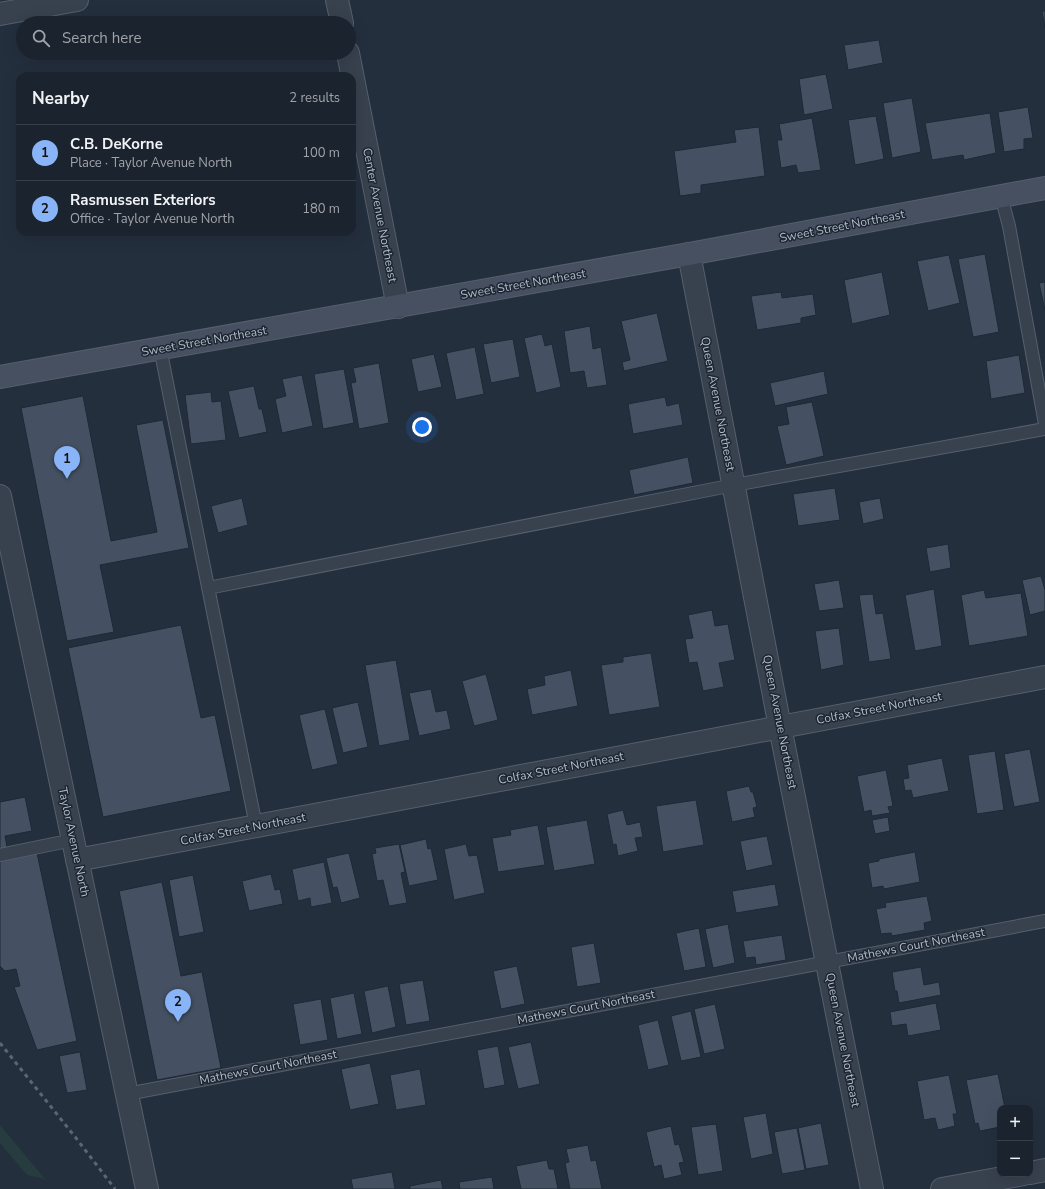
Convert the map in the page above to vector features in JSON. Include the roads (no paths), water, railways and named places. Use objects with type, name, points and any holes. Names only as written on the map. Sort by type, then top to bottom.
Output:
[{"type":"street","points":[[0,14],[77,0]]},
{"type":"street","points":[[338,0],[341,16]]},
{"type":"street","name":"Center Avenue Northeast","points":[[349,60],[352,72]]},
{"type":"street","name":"Center Avenue Northeast","points":[[356,94],[398,307]]},
{"type":"street","name":"Sweet Street Northeast","points":[[0,377],[398,307],[1045,188]]},
{"type":"street","name":"Queen Avenue Northeast","points":[[689,254],[780,727],[872,1189]]},
{"type":"street","name":"Taylor Avenue North","points":[[0,496],[147,1189]]},
{"type":"street","name":"Colfax Street Northeast","points":[[75,850],[256,826],[1045,677]]},
{"type":"street","points":[[1033,1172],[1045,1170]]},
{"type":"street","points":[[942,1189],[1008,1177]]},
{"type":"lane","points":[[1001,196],[1009,226],[1045,424]]},
{"type":"lane","points":[[160,348],[256,826]]},
{"type":"lane","points":[[208,588],[734,485],[1045,429]]},
{"type":"lane","points":[[0,855],[75,850]]},
{"type":"lane","name":"Mathews Court Northeast","points":[[127,1094],[1045,921]]},
{"type":"railway","points":[[0,1043],[115,1189]]},
{"type":"place","name":"C.B. DeKorne","points":[[67,479]]},
{"type":"place","name":"Rasmussen Exteriors","points":[[178,1022]]}]
